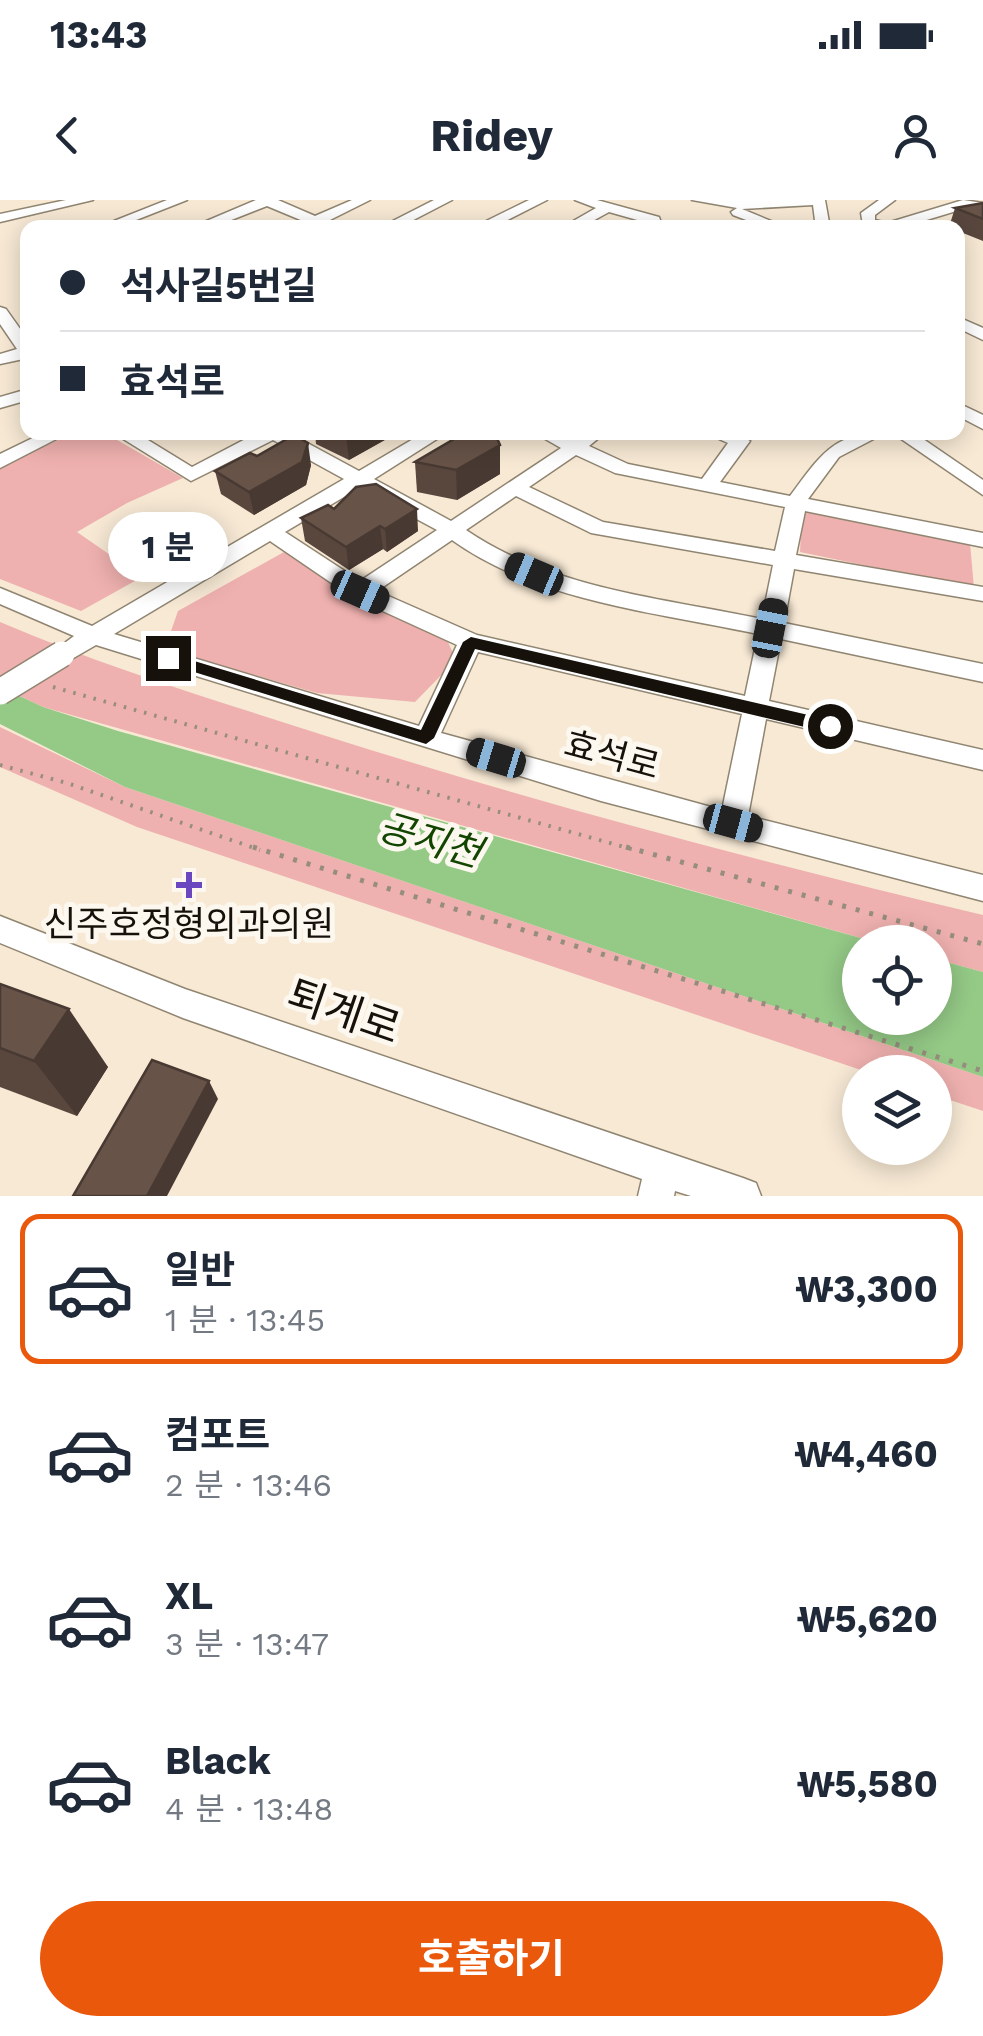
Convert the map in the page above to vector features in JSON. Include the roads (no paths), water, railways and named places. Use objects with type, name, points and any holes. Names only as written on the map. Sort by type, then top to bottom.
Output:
[{"type":"street","points":[[0,218],[20,206],[86,200]]},
{"type":"street","points":[[120,220],[180,200]]},
{"type":"street","points":[[217,220],[267,200],[314,220]]},
{"type":"street","points":[[318,220],[363,200]]},
{"type":"street","points":[[403,220],[445,200]]},
{"type":"street","points":[[496,220],[540,200]]},
{"type":"street","points":[[582,200],[654,220]]},
{"type":"street","points":[[699,200],[765,206],[822,201]]},
{"type":"street","points":[[699,200],[760,220]]},
{"type":"street","points":[[868,220],[868,212],[888,200]]},
{"type":"street","points":[[911,220],[978,200]]},
{"type":"street","points":[[791,220],[822,201]]},
{"type":"street","points":[[583,220],[608,207]]},
{"type":"street","points":[[737,212],[741,220]]},
{"type":"street","points":[[2,318],[20,342]]},
{"type":"street","points":[[0,462],[45,440]]},
{"type":"street","points":[[134,440],[191,475],[259,440]]},
{"type":"street","points":[[287,440],[451,528],[475,549],[534,574],[983,673]]},
{"type":"street","points":[[0,692],[425,440]]},
{"type":"street","points":[[558,440],[622,469],[983,540]]},
{"type":"street","points":[[360,592],[586,440]]},
{"type":"street","points":[[705,488],[740,441],[737,440]]},
{"type":"street","points":[[733,823],[796,502],[832,453],[855,440]]},
{"type":"street","points":[[912,440],[983,489]]},
{"type":"street","points":[[515,488],[598,528],[983,594]]},
{"type":"street","points":[[270,532],[360,592],[471,642],[983,760]]},
{"type":"street","name":"효석로","points":[[0,594],[94,636],[426,738],[983,888]]},
{"type":"street","points":[[426,738],[471,642]]},
{"type":"street","name":"퇴계로","points":[[0,929],[183,1003],[659,1182],[742,1196]]},
{"type":"water","name":"공지천","points":[[0,687],[43,707],[118,731],[842,933],[842,1029],[125,787],[0,724]]},
{"type":"water","points":[[952,964],[983,972],[983,1077],[952,1067],[952,1055],[918,1055],[859,1035],[952,1035]]},
{"type":"place","name":"신주호정형외과의원","points":[[189,885]]}]
